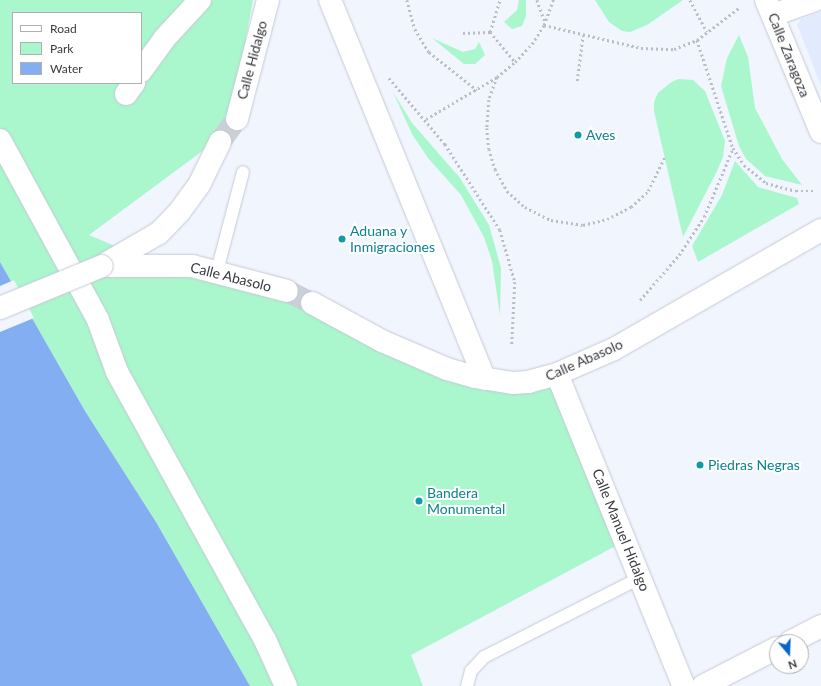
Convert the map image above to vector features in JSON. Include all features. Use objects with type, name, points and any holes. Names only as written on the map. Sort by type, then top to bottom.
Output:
[{"type":"street","points":[[142,70],[164,39],[200,0]]},
{"type":"street","name":"Calle Hidalgo","points":[[236,119],[268,0]]},
{"type":"street","points":[[330,0],[485,379]]},
{"type":"street","points":[[770,8],[815,0]]},
{"type":"street","name":"Calle Zaragoza","points":[[770,8],[821,132]]},
{"type":"street","points":[[0,140],[98,320],[117,372],[266,642],[286,686]]},
{"type":"street","points":[[0,308],[102,266],[140,246],[165,227],[200,183],[220,142]]},
{"type":"street","name":"Calle Abasolo","points":[[312,303],[420,359],[485,379],[528,382],[557,374],[637,336],[821,230]]},
{"type":"street","name":"Calle Abasolo","points":[[102,266],[172,265],[217,272],[287,291]]},
{"type":"street","name":"Calle Manuel Hidalgo","points":[[557,374],[684,686]]},
{"type":"street","points":[[806,634],[821,626]]},
{"type":"street","points":[[703,686],[769,652]]},
{"type":"lane","points":[[217,272],[244,172]]},
{"type":"lane","points":[[467,686],[471,671],[484,657],[640,578]]},
{"type":"path","points":[[407,0],[415,29],[429,52],[477,90]]},
{"type":"path","points":[[490,32],[500,0]]},
{"type":"path","points":[[537,0],[545,24]]},
{"type":"path","points":[[426,119],[477,90],[497,77],[515,62],[532,44],[545,24],[553,0]]},
{"type":"path","points":[[690,0],[707,32]]},
{"type":"path","points":[[545,24],[583,35],[660,50],[685,47],[697,40],[740,7]]},
{"type":"path","points":[[490,32],[515,62]]},
{"type":"path","points":[[463,33],[490,32]]},
{"type":"path","points":[[577,81],[583,35]]},
{"type":"path","points":[[697,40],[734,148],[744,165],[766,183],[796,191],[813,191]]},
{"type":"path","points":[[383,72],[426,119],[464,170],[500,230],[514,282],[512,344]]},
{"type":"path","points":[[497,77],[489,100],[487,128],[489,150],[495,169],[507,191],[525,207],[551,220],[583,225],[606,219],[631,207],[648,191],[665,156]]},
{"type":"path","points":[[640,300],[679,255],[704,217],[734,148]]},
{"type":"shaded area","points":[[821,12],[821,86],[797,24],[801,19]]},
{"type":"green space","points":[[0,0],[253,0],[228,132],[89,235],[143,258],[296,294],[476,381],[556,372],[625,541],[411,655],[423,686],[250,686],[156,522],[85,411],[0,262]]},
{"type":"green space","points":[[519,0],[526,0],[526,16],[522,26],[512,29],[504,22],[517,10]]},
{"type":"green space","points":[[595,0],[683,0],[647,25],[630,32],[622,31],[609,22]]},
{"type":"green space","points":[[739,35],[748,57],[755,108],[782,159],[802,185],[765,176],[746,159],[739,146],[721,86],[727,58]]},
{"type":"green space","points":[[432,38],[463,52],[475,49],[479,42],[485,55],[475,64],[464,64]]},
{"type":"green space","points":[[678,79],[693,80],[705,91],[725,141],[723,157],[717,171],[683,237],[654,111],[654,102],[658,93],[670,83]]},
{"type":"green space","points":[[393,92],[412,123],[460,178],[489,225],[501,268],[500,315],[492,261],[484,237],[461,195],[428,158],[412,134]]},
{"type":"green space","points":[[735,161],[758,187],[797,198],[799,204],[698,262],[692,246],[722,195]]},
{"type":"water","points":[[0,262],[85,411],[156,522],[250,686],[0,686]]},
{"type":"pier","points":[[14,280],[34,318],[0,332],[0,286]]},
{"type":"tunnel","points":[[220,142],[237,119]]},
{"type":"tunnel","points":[[287,291],[312,303]]},
{"type":"place","name":"Aves","points":[[578,135]]},
{"type":"place","name":"Aduana y Inmigraciones","points":[[342,239]]},
{"type":"place","name":"Piedras Negras","points":[[700,465]]},
{"type":"place","name":"Bandera Monumental","points":[[419,501]]}]
